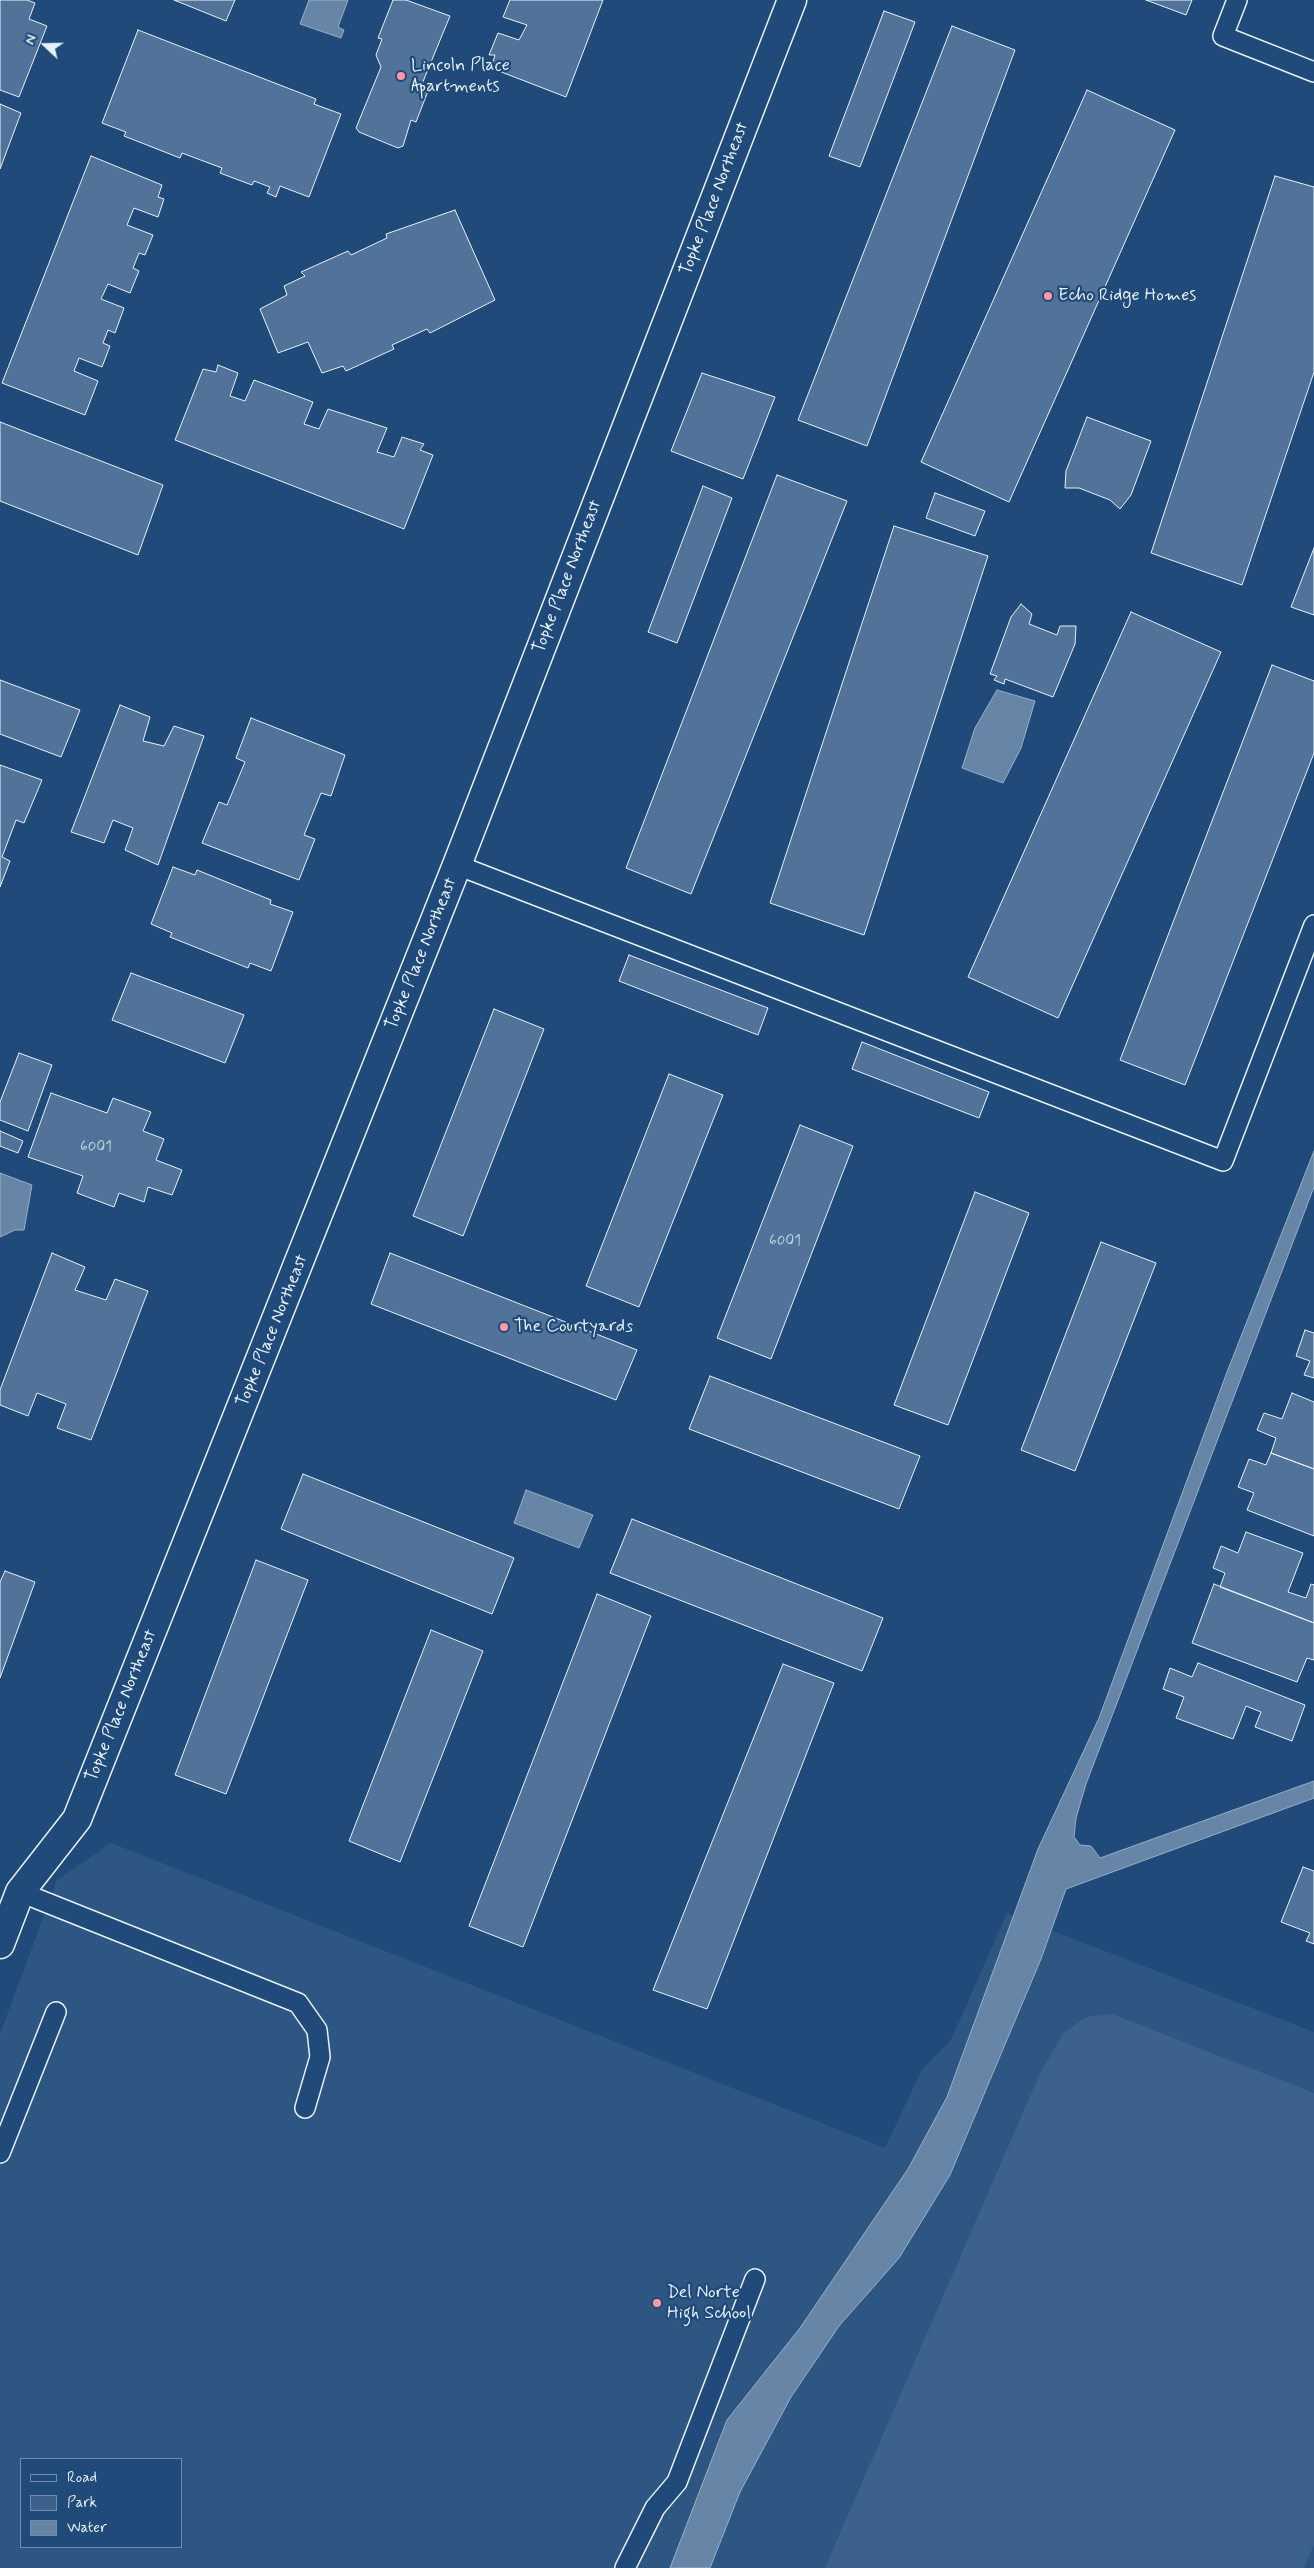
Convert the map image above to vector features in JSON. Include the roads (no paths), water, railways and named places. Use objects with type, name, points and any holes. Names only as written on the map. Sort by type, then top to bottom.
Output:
[{"type":"street","name":"Topke Place Northeast","points":[[0,1944],[10,1888],[77,1818],[457,865],[792,0]]},
{"type":"lane","points":[[1237,0],[1223,36],[1314,72]]},
{"type":"lane","points":[[457,865],[1223,1161],[1314,925]]},
{"type":"lane","points":[[10,1888],[298,2003],[317,2030],[320,2057],[305,2108]]},
{"type":"lane","points":[[0,2153],[56,2012]]},
{"type":"lane","points":[[626,2568],[655,2508],[678,2482],[755,2279]]},
{"type":"water","points":[[309,0],[348,0],[338,27],[344,30],[341,38],[300,24]]},
{"type":"water","points":[[997,690],[1035,701],[1021,748],[1003,783],[962,768],[975,728]]},
{"type":"water","points":[[1314,1151],[1314,1187],[1086,1784],[1076,1818],[1074,1837],[1080,1845],[1091,1846],[1100,1858],[1314,1781],[1314,1798],[1066,1889],[1041,1959],[950,2175],[899,2258],[839,2326],[791,2397],[740,2492],[710,2568],[670,2568],[727,2420],[800,2328],[908,2169],[947,2097],[1038,1849],[1099,1718],[1227,1372]]},
{"type":"water","points":[[0,1173],[32,1185],[24,1230],[15,1230],[0,1237]]},
{"type":"water","points":[[526,1490],[593,1515],[579,1548],[514,1523]]},
{"type":"place","name":"Lincoln Place Apartments","points":[[401,76]]},
{"type":"place","name":"Echo Ridge Homes","points":[[1048,296]]},
{"type":"place","name":"The Courtyards","points":[[504,1327]]},
{"type":"place","name":"Del Norte High School","points":[[657,2303]]}]
